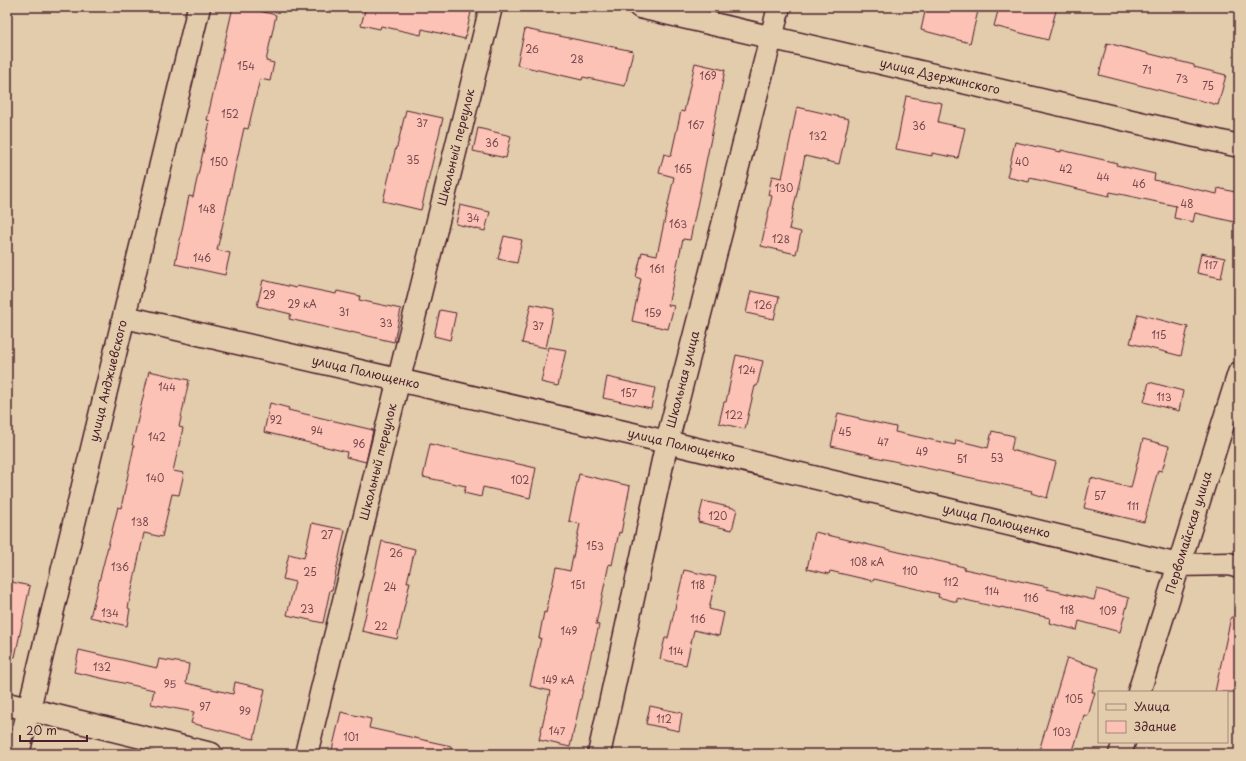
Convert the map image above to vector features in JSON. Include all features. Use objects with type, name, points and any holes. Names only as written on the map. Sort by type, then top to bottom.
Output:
[{"type":"street","name":"улица Анджиевского","points":[[18,754],[30,710],[199,7]]},
{"type":"street","name":"Школьный переулок","points":[[306,754],[492,7]]},
{"type":"street","name":"улица Дзержинского","points":[[640,7],[1239,146]]},
{"type":"street","name":"Школьная улица","points":[[599,754],[667,442],[779,7]]},
{"type":"street","name":"улица Полющенко","points":[[124,318],[667,442],[1178,564],[1229,564],[1239,567]]},
{"type":"street","name":"Первомайская улица","points":[[1139,691],[1239,373]]},
{"type":"street","points":[[7,704],[211,754]]},
{"type":"street","points":[[1120,754],[1124,743]]},
{"type":"building","points":[[233,7],[243,7],[276,15],[266,61],[274,63],[270,81],[260,79],[248,129],[244,128],[217,250],[230,253],[225,275],[175,264],[189,196],[193,197],[210,121],[207,120]]},
{"type":"building","points":[[366,7],[450,7],[471,12],[465,39],[422,29],[421,35],[381,26],[380,29],[361,25]]},
{"type":"building","points":[[926,7],[963,7],[978,11],[970,43],[921,30]]},
{"type":"building","points":[[999,7],[1057,7],[1048,40],[994,26]]},
{"type":"building","points":[[525,29],[633,51],[625,86],[583,77],[582,80],[517,65]]},
{"type":"building","points":[[1107,43],[1194,65],[1194,67],[1226,75],[1218,105],[1099,75]]},
{"type":"building","points":[[695,63],[725,70],[690,240],[683,239],[668,305],[674,306],[668,329],[632,321],[641,279],[636,277],[642,252],[657,255],[674,177],[659,173],[664,154],[671,156],[681,111],[684,112]]},
{"type":"building","points":[[906,96],[942,103],[938,122],[965,128],[958,158],[932,153],[932,156],[896,149]]},
{"type":"building","points":[[797,107],[849,119],[839,164],[805,156],[789,229],[801,232],[796,254],[761,246],[772,196],[768,195],[772,176],[782,178]]},
{"type":"building","points":[[406,110],[443,118],[421,210],[383,201]]},
{"type":"building","points":[[478,128],[511,136],[506,158],[473,151]]},
{"type":"building","points":[[1015,142],[1061,152],[1061,150],[1117,163],[1116,165],[1155,174],[1154,180],[1217,194],[1218,188],[1239,193],[1239,223],[1195,213],[1193,222],[1174,218],[1176,206],[1110,192],[1109,196],[1030,178],[1029,182],[1007,177]]},
{"type":"building","points":[[460,205],[490,212],[485,231],[456,224]]},
{"type":"building","points":[[504,236],[522,240],[517,263],[498,259]]},
{"type":"building","points":[[1201,253],[1225,258],[1221,278],[1197,273]]},
{"type":"building","points":[[263,280],[296,288],[297,286],[336,294],[337,291],[360,296],[359,300],[401,309],[394,342],[289,319],[291,314],[257,306]]},
{"type":"building","points":[[751,291],[779,297],[774,319],[746,313]]},
{"type":"building","points":[[531,304],[554,309],[546,348],[522,343]]},
{"type":"building","points":[[440,310],[456,313],[450,340],[434,336]]},
{"type":"building","points":[[1138,314],[1188,327],[1181,356],[1130,343]]},
{"type":"building","points":[[549,347],[566,350],[558,386],[541,382]]},
{"type":"building","points":[[736,355],[763,361],[757,386],[755,386],[745,429],[719,423],[724,402],[726,402]]},
{"type":"building","points":[[149,371],[189,380],[179,427],[183,428],[173,471],[184,473],[179,495],[172,494],[162,537],[144,533],[128,608],[130,609],[127,626],[90,617],[118,507],[121,508],[134,446],[132,445]]},
{"type":"building","points":[[607,377],[655,388],[651,408],[603,398]]},
{"type":"building","points":[[1149,382],[1183,391],[1179,411],[1144,402]]},
{"type":"building","points":[[270,403],[289,408],[288,410],[373,430],[366,462],[346,457],[347,452],[264,432]]},
{"type":"building","points":[[838,413],[896,427],[895,432],[955,445],[956,440],[988,448],[992,431],[1014,436],[1011,450],[1056,462],[1047,498],[1031,493],[1032,491],[870,456],[831,446]]},
{"type":"building","points":[[1143,439],[1169,446],[1162,471],[1158,470],[1144,522],[1084,508],[1091,478],[1131,488]]},
{"type":"building","points":[[430,444],[536,468],[530,498],[483,487],[481,497],[464,493],[466,486],[423,477]]},
{"type":"building","points":[[579,474],[630,486],[621,533],[619,532],[612,565],[609,564],[596,624],[599,625],[570,747],[539,740],[550,691],[530,686],[541,638],[539,638],[544,612],[546,613],[556,568],[570,571],[580,524],[569,521]]},
{"type":"building","points":[[703,501],[737,509],[732,530],[698,522]]},
{"type":"building","points":[[312,523],[345,530],[323,623],[287,615],[295,582],[283,579],[289,554],[304,558]]},
{"type":"building","points":[[815,532],[964,567],[964,569],[1048,587],[1047,589],[1094,600],[1097,589],[1129,598],[1120,632],[1079,621],[1077,630],[1049,623],[1050,618],[957,598],[957,602],[938,597],[939,594],[874,579],[873,581],[830,571],[829,574],[807,569]]},
{"type":"building","points":[[382,541],[415,549],[407,582],[410,582],[397,639],[362,631]]},
{"type":"building","points":[[684,570],[716,577],[709,609],[724,613],[719,636],[694,630],[686,665],[660,659],[665,638],[668,638]]},
{"type":"building","points":[[7,581],[30,586],[15,657],[7,656]]},
{"type":"building","points":[[1231,617],[1239,618],[1239,692],[1215,691]]},
{"type":"building","points":[[79,650],[157,668],[159,659],[189,664],[186,683],[233,694],[235,682],[265,689],[254,739],[191,723],[194,712],[151,704],[154,690],[74,672]]},
{"type":"building","points":[[1067,658],[1099,668],[1092,692],[1095,692],[1088,716],[1084,715],[1072,754],[1038,754]]},
{"type":"building","points":[[650,706],[682,713],[679,731],[646,724]]},
{"type":"building","points":[[341,712],[371,719],[369,728],[451,746],[450,754],[331,754]]}]
